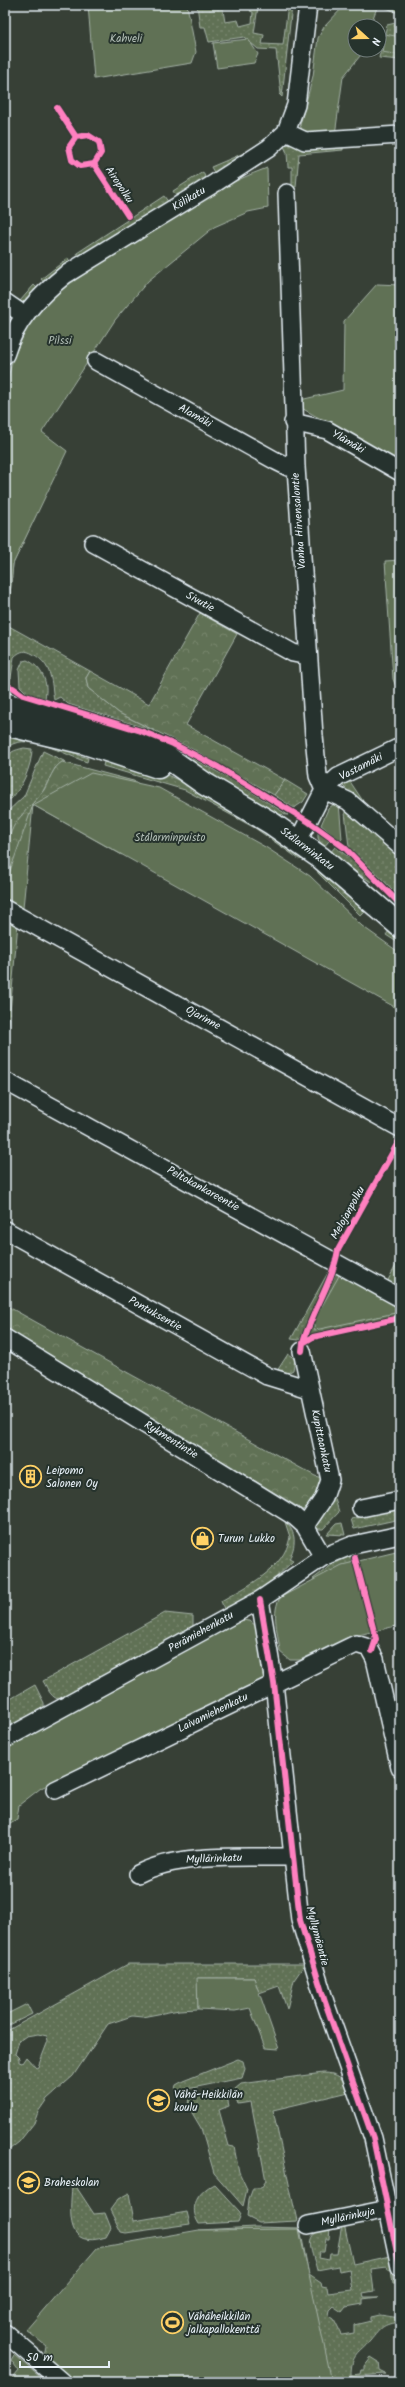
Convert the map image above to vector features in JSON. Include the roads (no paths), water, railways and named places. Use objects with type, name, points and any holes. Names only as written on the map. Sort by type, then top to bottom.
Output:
[{"type":"main road","name":"Stålarminkatu","points":[[5,704],[121,737],[164,755],[205,784],[246,807],[298,841],[321,858],[400,926]]},
{"type":"main road","name":"Stålarminkatu","points":[[5,724],[124,755],[205,784]]},
{"type":"street","name":"Kölikatu","points":[[5,355],[24,315],[46,291],[65,275],[215,183],[269,148],[286,132],[296,106],[308,5]]},
{"type":"street","points":[[286,132],[305,141],[400,134]]},
{"type":"street","name":"Vanha Hirvensalontie","points":[[287,193],[293,422],[308,656],[318,776],[324,790]]},
{"type":"street","points":[[5,302],[24,315]]},
{"type":"street","name":"Alamäki","points":[[96,361],[276,461],[288,467],[296,467]]},
{"type":"street","name":"Ylämäki","points":[[293,422],[327,430],[400,472]]},
{"type":"street","name":"Sivutie","points":[[93,543],[293,653],[308,656]]},
{"type":"street","name":"Vastamäki","points":[[324,790],[338,777],[400,747]]},
{"type":"street","points":[[298,841],[324,790],[348,801],[400,846]]},
{"type":"street","name":"Ojarinne","points":[[5,909],[400,1128]]},
{"type":"street","name":"Peltokankareentie","points":[[5,1081],[400,1298]]},
{"type":"street","name":"Pontuksentie","points":[[5,1230],[267,1376],[310,1389]]},
{"type":"street","name":"Rykmentintie","points":[[5,1338],[295,1517],[305,1526],[323,1557]]},
{"type":"street","name":"Kupittaankatu","points":[[302,1351],[330,1480],[324,1498],[305,1526]]},
{"type":"street","points":[[361,1508],[400,1500]]},
{"type":"street","name":"Perämiehenkatu","points":[[5,1739],[260,1600],[323,1557],[353,1545],[400,1535]]},
{"type":"street","name":"Myllymäentie","points":[[260,1600],[268,1635],[300,1920],[325,2002],[373,2138],[400,2267]]},
{"type":"street","name":"Laivamiehenkatu","points":[[55,1790],[350,1645],[360,1644],[372,1650],[400,1768]]},
{"type":"street","name":"Myllärinkatu","points":[[138,1874],[158,1865],[180,1860],[292,1857]]},
{"type":"street","name":"Myllärinkuja","points":[[308,2225],[388,2209]]},
{"type":"street","points":[[5,2333],[62,2382]]},
{"type":"place","name":"Leipomo Salonen Oy","points":[[31,1477]]},
{"type":"place","name":"Turun Lukko","points":[[202,1539]]},
{"type":"place","name":"Vähä-Heikkilän koulu","points":[[158,2101]]},
{"type":"place","name":"Braheskolan","points":[[28,2183]]},
{"type":"place","name":"Vähäheikkilän jalkapallokenttä","points":[[172,2323]]},
{"type":"park label","name":"Kahveli","points":[[126,39]]},
{"type":"park label","name":"Pilssi","points":[[60,341]]},
{"type":"park label","name":"Stålarminpuisto","points":[[170,838]]}]
